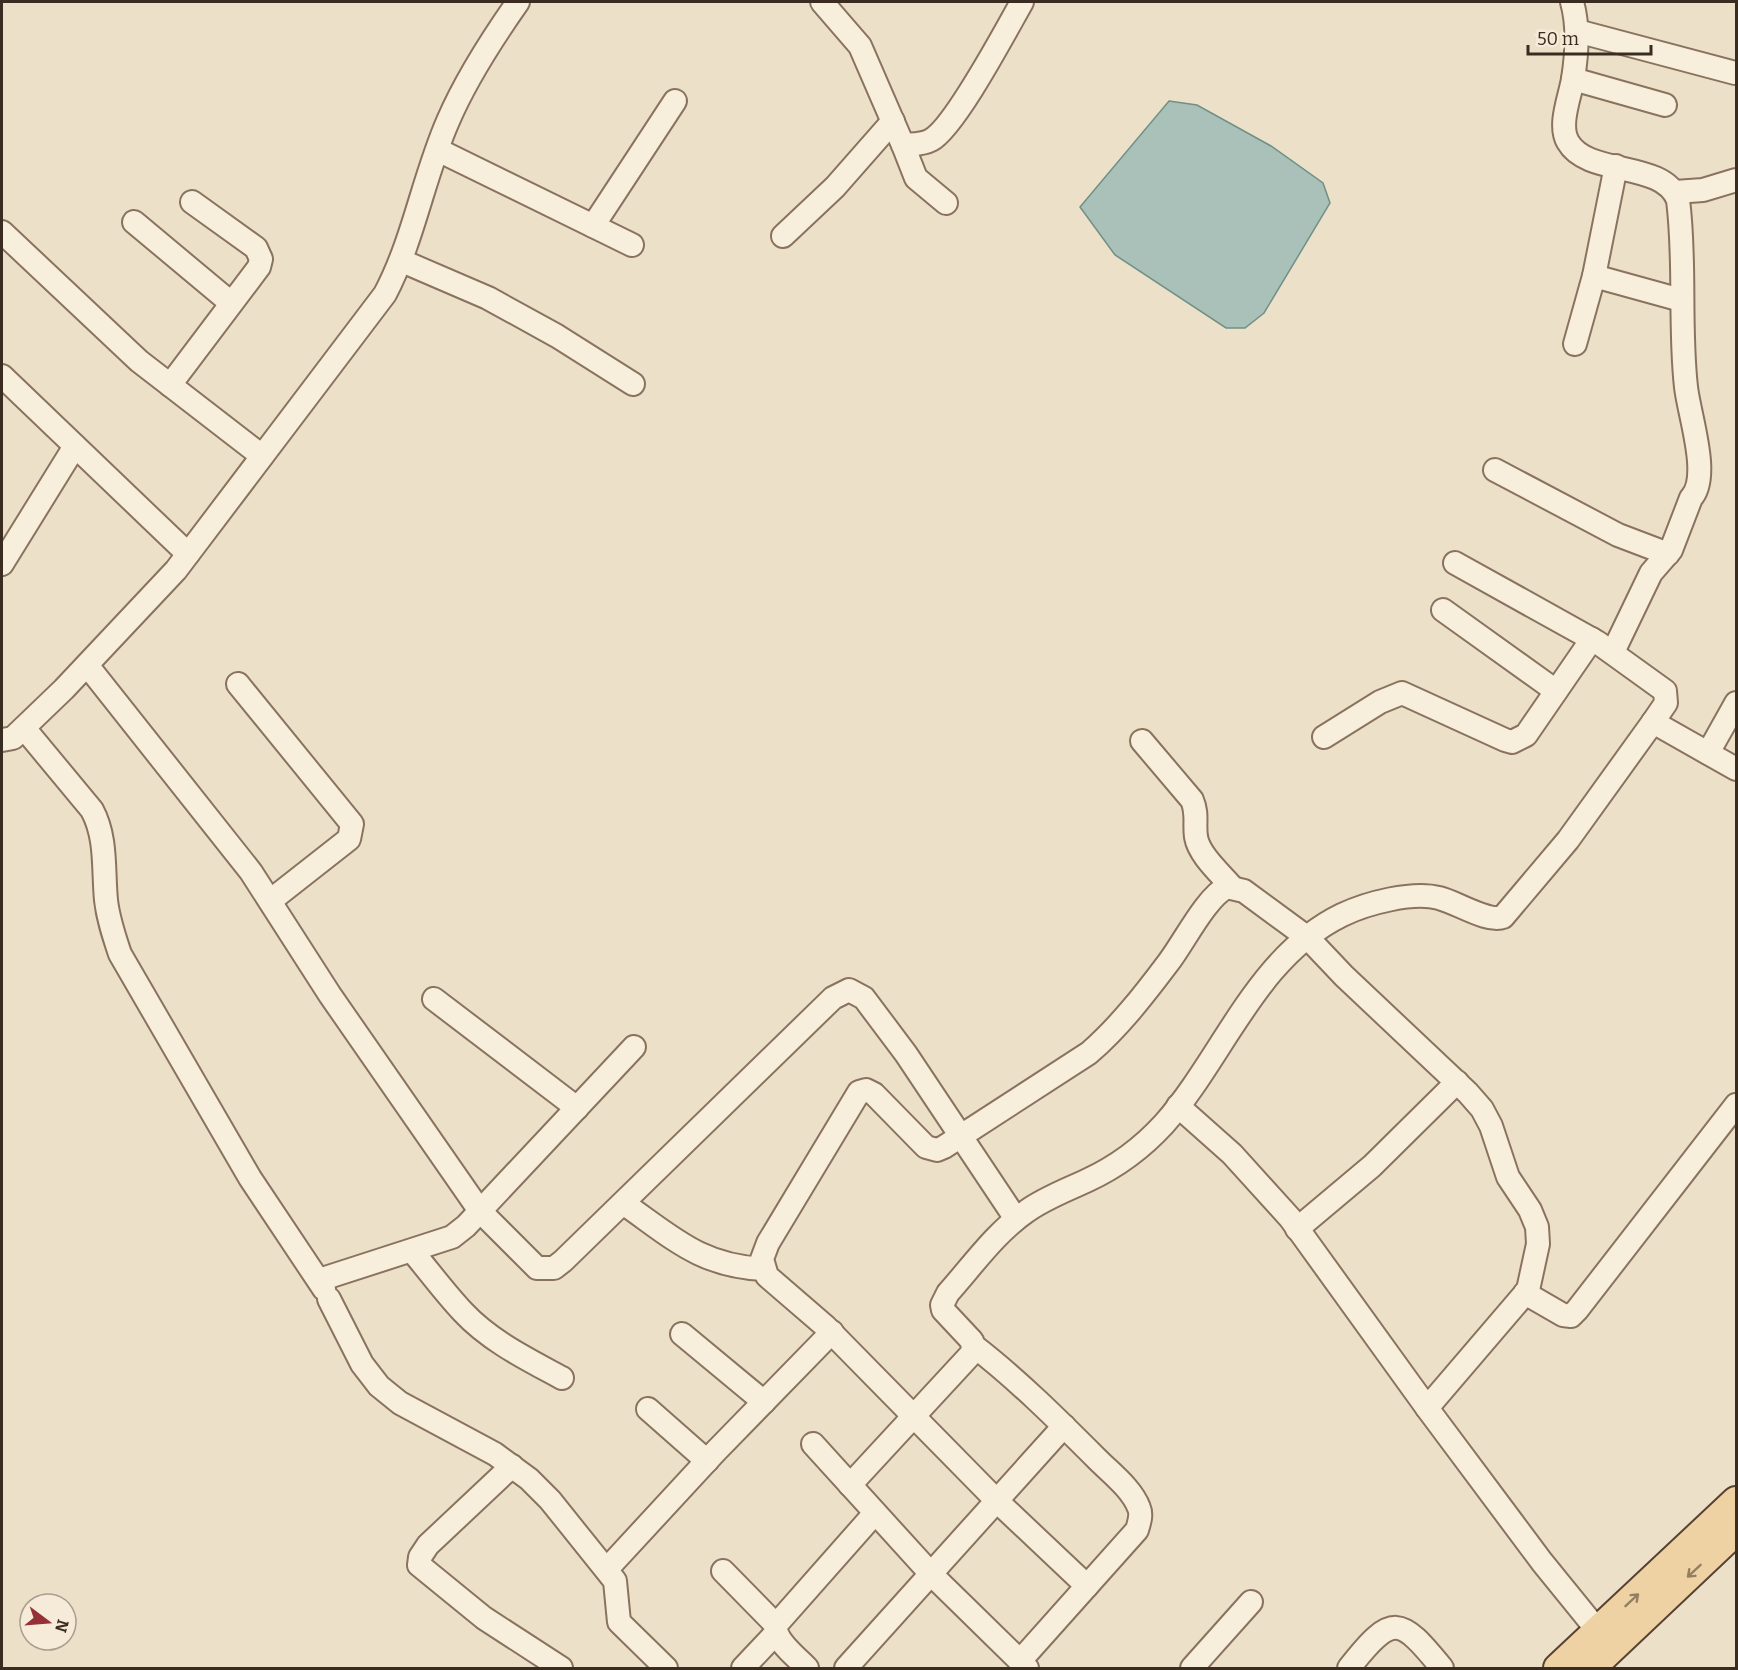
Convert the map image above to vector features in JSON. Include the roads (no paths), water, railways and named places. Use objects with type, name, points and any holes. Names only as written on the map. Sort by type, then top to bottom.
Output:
[{"type":"main road","points":[[1558,1668],[1737,1501]]},
{"type":"main road","points":[[1591,1668],[1737,1531]]},
{"type":"street","points":[[3,742],[13,738],[24,728],[176,570],[385,294],[402,261],[438,150],[460,96],[518,2]]},
{"type":"street","points":[[822,2],[860,46],[916,178],[946,203]]},
{"type":"street","points":[[903,145],[921,144],[940,133],[984,68],[1022,2]]},
{"type":"street","points":[[1572,2],[1577,31],[1573,79],[1564,126],[1566,139],[1573,150],[1584,157],[1654,178],[1675,192],[1703,190],[1737,180]]},
{"type":"street","points":[[1577,31],[1735,73]]},
{"type":"street","points":[[1573,79],[1665,105]]},
{"type":"street","points":[[593,226],[675,101]]},
{"type":"street","points":[[783,237],[835,187],[893,121]]},
{"type":"street","points":[[438,150],[632,245]]},
{"type":"street","points":[[1575,344],[1594,276],[1617,166]]},
{"type":"street","points":[[1613,652],[1651,573],[1668,554],[1691,498],[1696,493],[1699,477],[1686,387],[1679,209],[1675,192]]},
{"type":"street","points":[[170,385],[259,267],[260,254],[192,202]]},
{"type":"street","points":[[134,222],[231,303]]},
{"type":"street","points":[[2,232],[70,300],[139,361],[262,456]]},
{"type":"street","points":[[402,261],[488,298],[557,336],[633,384]]},
{"type":"street","points":[[1594,276],[1681,300]]},
{"type":"street","points":[[2,376],[188,554]]},
{"type":"street","points":[[2,564],[75,446]]},
{"type":"street","points":[[1495,471],[1618,535],[1668,554]]},
{"type":"street","points":[[813,1444],[932,1575],[1023,1665],[1087,1586],[1137,1530],[1140,1511],[1128,1491],[1002,1367],[974,1346],[944,1310],[944,1299],[1016,1219],[1045,1200],[1114,1166],[1137,1150],[1178,1106],[1226,1032],[1267,979],[1308,938],[1344,914],[1407,896],[1440,898],[1498,919],[1503,917],[1574,832],[1653,722],[1666,703],[1665,691],[1592,639],[1455,563]]},
{"type":"street","points":[[1443,610],[1556,691]]},
{"type":"street","points":[[1324,737],[1380,702],[1402,693],[1512,742],[1526,735],[1592,639]]},
{"type":"street","points":[[87,665],[251,872],[330,995],[480,1211],[537,1268],[547,1270],[563,1262],[833,998],[849,990],[864,998],[906,1054],[1016,1219]]},
{"type":"street","points":[[238,684],[352,824],[349,839],[270,901]]},
{"type":"street","points":[[1708,753],[1737,704]]},
{"type":"street","points":[[1653,722],[1737,769]]},
{"type":"street","points":[[24,728],[92,810],[102,837],[106,902],[111,928],[120,954],[250,1178],[324,1290],[362,1364],[379,1386],[400,1402],[495,1454],[550,1500],[615,1581],[618,1591],[619,1622],[666,1668]]},
{"type":"street","points":[[1142,741],[1192,800],[1197,811],[1196,838],[1199,846],[1232,887]]},
{"type":"street","points":[[1087,1586],[998,1502],[832,1332],[767,1276],[763,1269],[762,1259],[768,1243],[859,1092],[866,1090],[874,1094],[932,1149],[944,1147],[1089,1053],[1104,1040],[1168,962],[1211,901],[1223,889],[1232,887],[1244,891],[1308,938],[1457,1082],[1482,1109],[1491,1126],[1508,1177],[1530,1210],[1537,1227],[1538,1244],[1534,1272],[1525,1293],[1427,1407]]},
{"type":"street","points":[[434,999],[577,1108]]},
{"type":"street","points":[[324,1290],[412,1251],[452,1237],[480,1211],[634,1047]]},
{"type":"street","points":[[1298,1229],[1372,1166],[1457,1082]]},
{"type":"street","points":[[1525,1293],[1563,1315],[1571,1316],[1737,1105]]},
{"type":"street","points":[[1178,1106],[1232,1154],[1298,1229],[1542,1562],[1598,1631]]},
{"type":"street","points":[[623,1203],[698,1254],[716,1263],[739,1268],[763,1269]]},
{"type":"street","points":[[412,1251],[463,1312],[484,1331],[500,1343],[562,1378]]},
{"type":"street","points":[[607,1569],[707,1461],[832,1332]]},
{"type":"street","points":[[682,1334],[764,1402]]},
{"type":"street","points":[[850,1485],[970,1358],[974,1346]]},
{"type":"street","points":[[648,1409],[707,1461]]},
{"type":"street","points":[[846,1668],[998,1502],[1064,1426]]},
{"type":"street","points":[[512,1466],[428,1545],[420,1557],[419,1565],[484,1618],[561,1668]]},
{"type":"street","points":[[743,1668],[875,1513]]},
{"type":"street","points":[[723,1571],[776,1629],[807,1668]]},
{"type":"street","points":[[1192,1668],[1251,1602]]},
{"type":"street","points":[[1349,1668],[1361,1653],[1388,1629],[1396,1626],[1404,1628],[1417,1637],[1442,1668]]},
{"type":"water","points":[[1169,101],[1197,105],[1271,146],[1323,183],[1330,203],[1264,313],[1245,328],[1226,328],[1115,255],[1080,207]]}]
